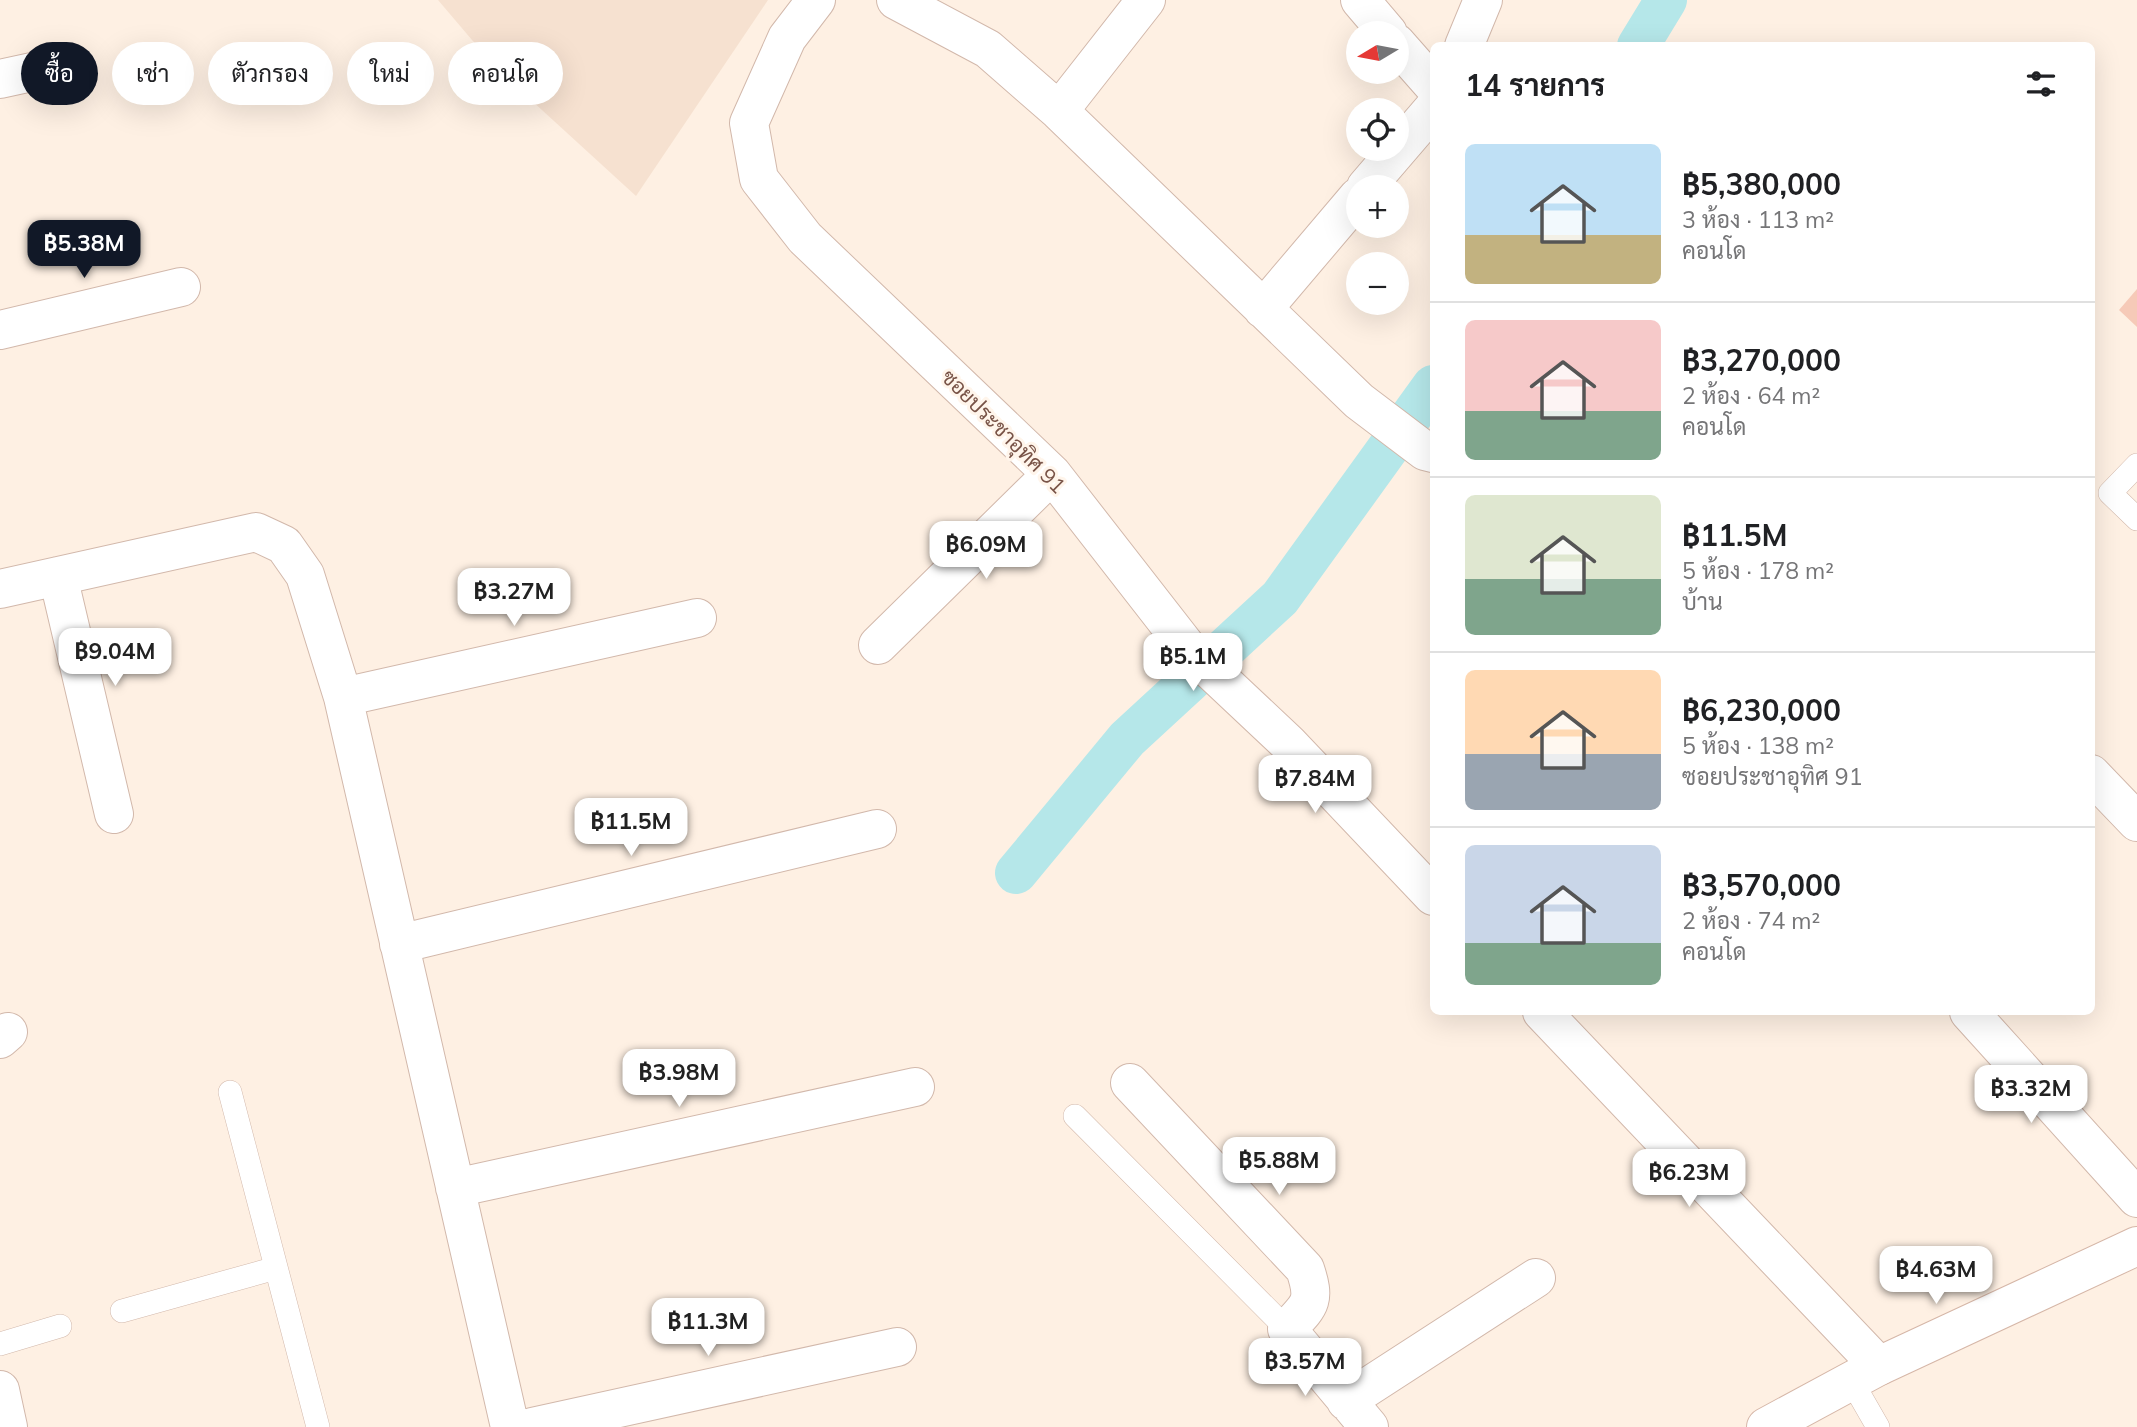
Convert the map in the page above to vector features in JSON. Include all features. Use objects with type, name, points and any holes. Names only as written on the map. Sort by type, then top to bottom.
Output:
[{"type":"street","name":"ซอยประชาอุทิศ 91","points":[[816,0],[787,38],[749,123],[759,179],[805,239],[1052,474],[1189,650],[1288,743],[1430,893]]},
{"type":"street","points":[[896,0],[988,49],[1059,111],[1359,401],[1429,452]]},
{"type":"street","points":[[1059,111],[1146,0]]},
{"type":"street","points":[[1360,0],[1378,21]]},
{"type":"street","points":[[1466,42],[1483,0]]},
{"type":"street","points":[[1409,58],[1430,82]]},
{"type":"street","points":[[0,79],[21,74]]},
{"type":"street","points":[[1376,175],[1430,112]]},
{"type":"street","points":[[1263,309],[1346,211]]},
{"type":"street","points":[[0,330],[181,287]]},
{"type":"street","points":[[878,645],[1052,474]]},
{"type":"street","points":[[0,589],[256,532],[284,545],[306,575],[343,697],[510,1427]]},
{"type":"street","points":[[58,576],[114,814]]},
{"type":"street","points":[[343,697],[697,618]]},
{"type":"street","points":[[2095,778],[2137,822]]},
{"type":"street","points":[[399,944],[877,829]]},
{"type":"street","points":[[1545,1015],[1865,1373]]},
{"type":"street","points":[[1972,1015],[2137,1198]]},
{"type":"street","points":[[1130,1083],[1305,1269],[1312,1290],[1307,1308],[1287,1329],[1357,1414],[1536,1278]]},
{"type":"street","points":[[455,1188],[915,1087]]},
{"type":"street","points":[[1766,1427],[1865,1373],[2137,1245]]},
{"type":"street","points":[[532,1427],[897,1348]]},
{"type":"street","points":[[0,1390],[8,1427]]},
{"type":"lane","points":[[2137,465],[2110,493],[2137,519]]},
{"type":"lane","points":[[230,1092],[318,1427]]},
{"type":"lane","points":[[1075,1116],[1287,1329]]},
{"type":"lane","points":[[122,1311],[276,1268]]},
{"type":"lane","points":[[0,1344],[60,1326]]},
{"type":"lane","points":[[1865,1373],[1878,1427]]},
{"type":"shaded area","points":[[438,0],[768,0],[636,196],[537,105],[563,105],[563,42],[474,42]]},
{"type":"building","points":[[2137,289],[2137,327],[2119,310]]},
{"type":"waterway","points":[[1640,42],[1666,0]]},
{"type":"waterway","points":[[1016,873],[1127,739],[1280,598],[1430,390]]}]
